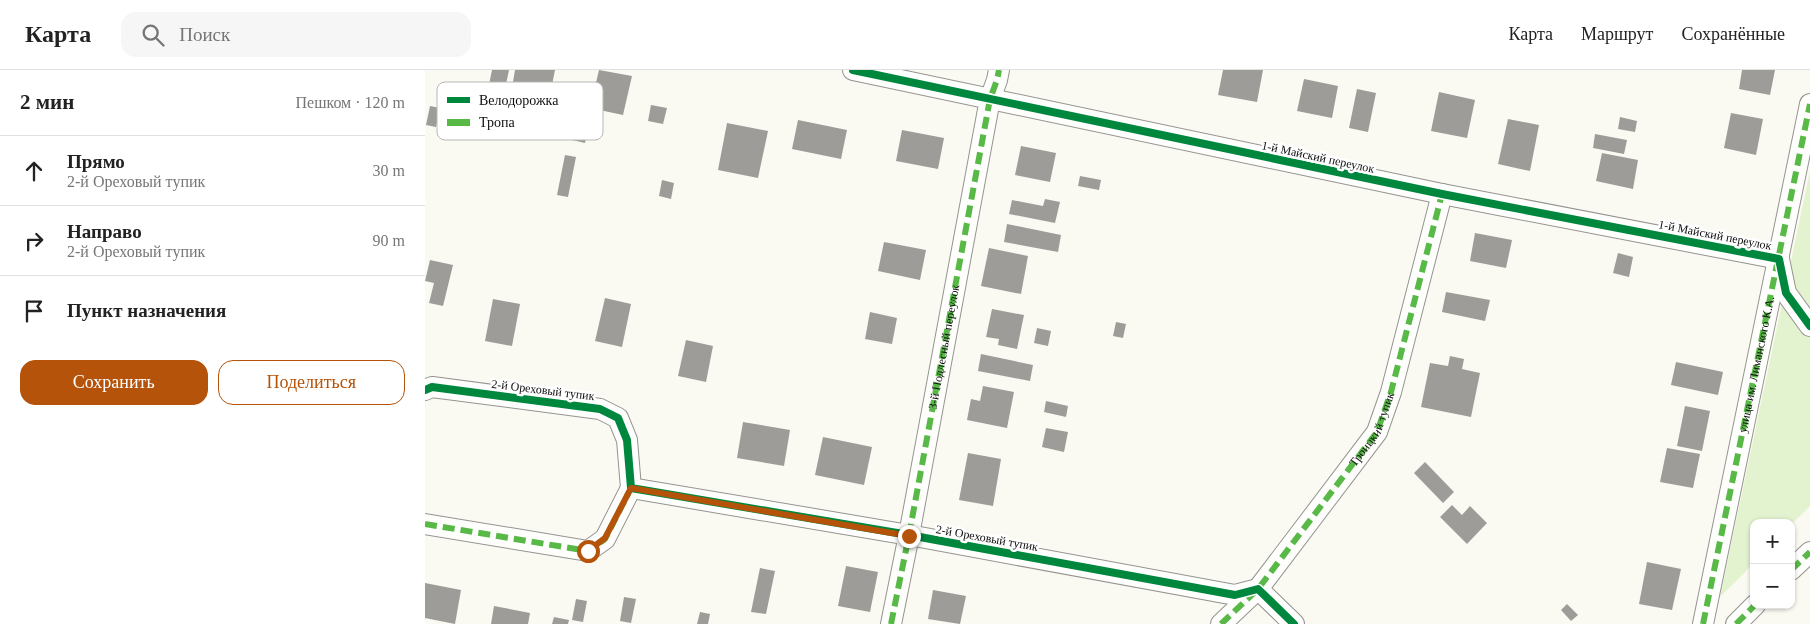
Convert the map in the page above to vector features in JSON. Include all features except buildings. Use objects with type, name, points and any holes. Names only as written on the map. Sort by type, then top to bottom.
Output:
[{"type":"street","name":"1-й Майский переулок","points":[[853,70],[1442,194],[1779,259]]},
{"type":"street","name":"3-й Подлесный переулок","points":[[891,624],[990,99],[999,70]]},
{"type":"street","name":"улица им. Лиманского К.А.","points":[[1703,624],[1810,104]]},
{"type":"street","name":"Троицкий тупик","points":[[1221,624],[1258,589],[1377,432],[1391,392],[1442,194]]},
{"type":"street","points":[[1779,259],[1786,294],[1810,326]]},
{"type":"street","name":"2-й Ореховый тупик","points":[[425,390],[432,387],[600,408],[618,418],[627,440],[631,488],[1235,595],[1258,589]]},
{"type":"street","points":[[425,524],[588,551],[605,538],[631,488]]},
{"type":"street","points":[[1795,566],[1810,552]]},
{"type":"street","points":[[1258,589],[1294,624]]},
{"type":"street","points":[[1736,624],[1751,609]]},
{"type":"green space","points":[[1810,171],[1810,506],[1795,521],[1795,519],[1750,519],[1750,567],[1720,597]]},
{"type":"marked path","points":[[891,624],[990,99],[999,70]]},
{"type":"marked path","points":[[1703,624],[1810,104]]},
{"type":"marked path","points":[[1221,624],[1258,589],[1377,432],[1391,392],[1442,194]]},
{"type":"marked path","points":[[425,524],[588,551],[605,539],[631,488]]},
{"type":"marked path","points":[[1795,566],[1810,552]]},
{"type":"marked path","points":[[1736,624],[1751,609]]},
{"type":"cycle path","points":[[853,70],[1442,194],[1779,259],[1786,293],[1810,326]]},
{"type":"cycle path","points":[[425,390],[432,387],[600,409],[618,418],[627,440],[631,488],[909,535],[1235,595],[1258,589],[1294,624]]},
{"type":"route","points":[[588,551],[605,538],[631,488],[909,536]]}]
